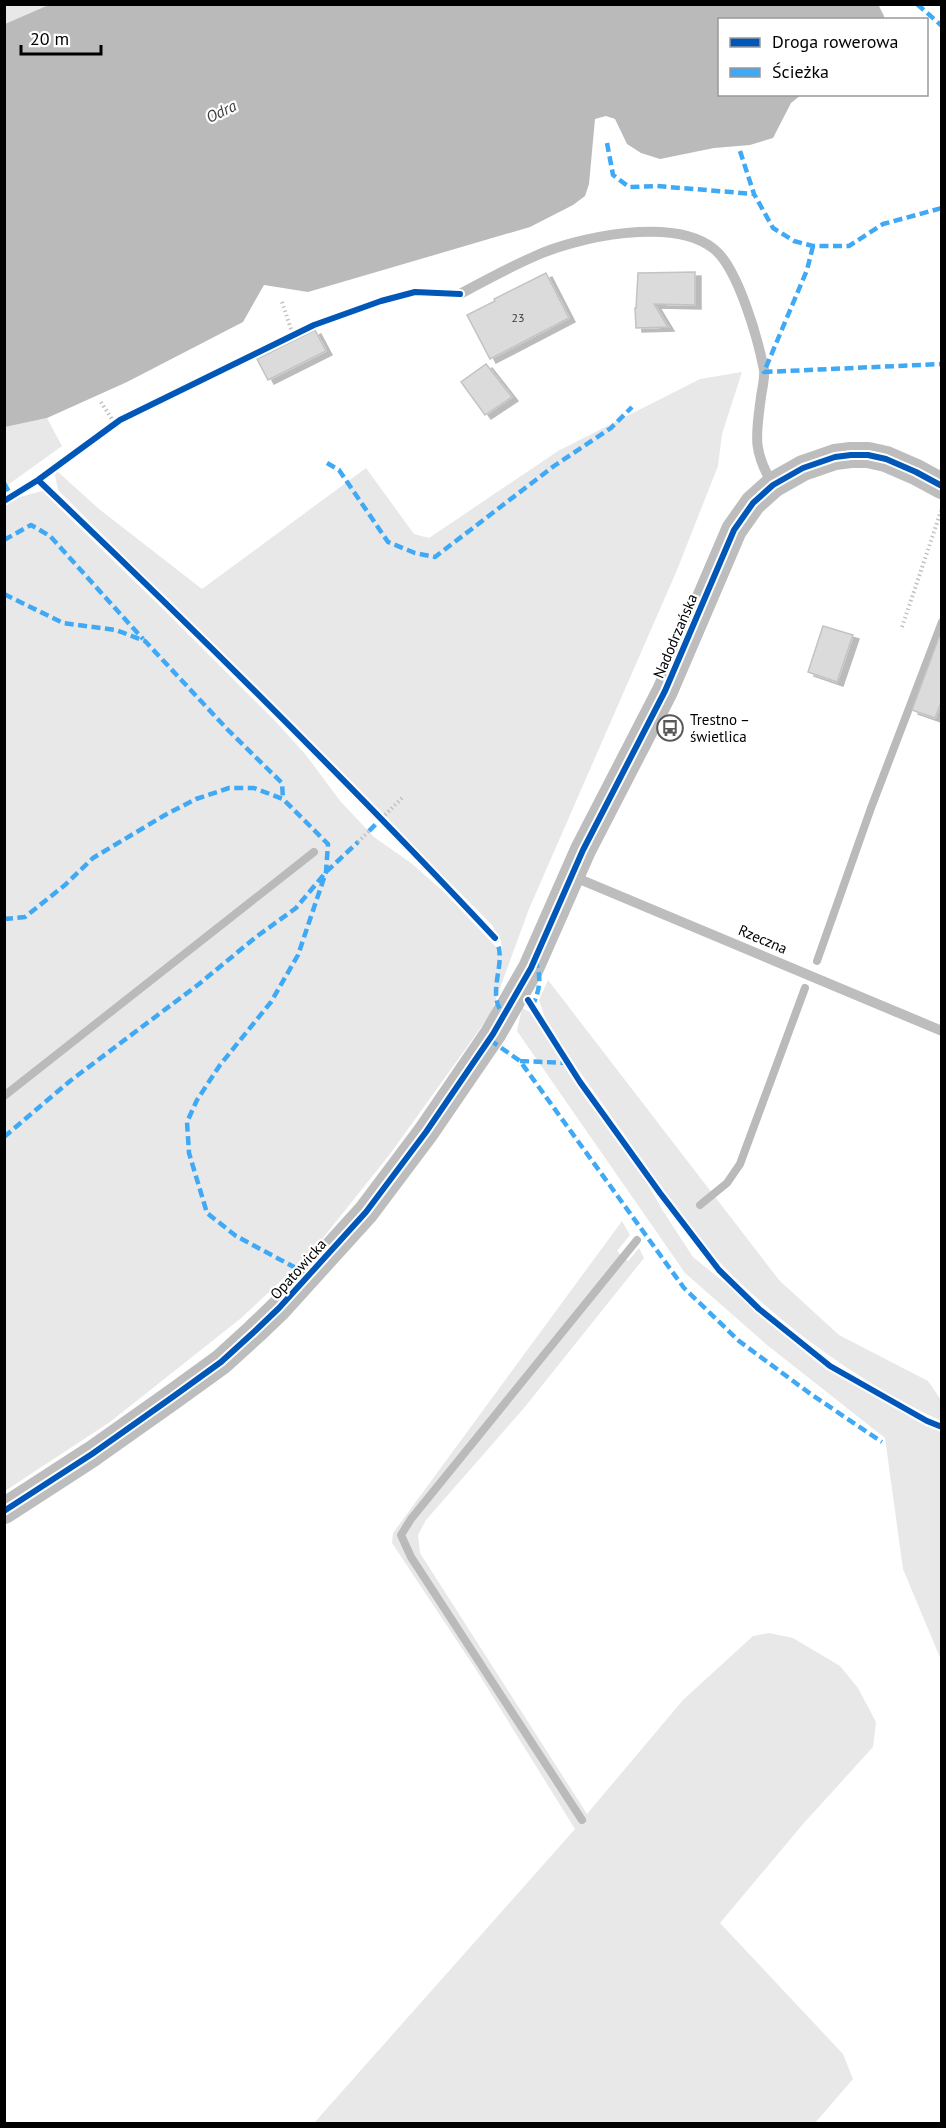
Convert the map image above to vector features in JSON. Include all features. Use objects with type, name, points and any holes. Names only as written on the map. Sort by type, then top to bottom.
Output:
[{"type":"street","name":"Nadodrzańska","points":[[531,968],[583,850],[665,691],[734,530],[753,503],[773,485],[819,462],[835,457],[860,454],[897,464],[942,486]]},
{"type":"street","name":"Opatowicka","points":[[4,1510],[92,1454],[221,1362],[279,1308],[366,1212],[426,1132],[494,1034],[531,968]]},
{"type":"lane","points":[[459,294],[535,255],[603,235],[664,231],[691,236],[714,249],[734,274],[744,298],[764,372],[757,447],[763,468],[773,485]]},
{"type":"lane","name":"Rzeczna","points":[[572,876],[942,1031]]},
{"type":"path","points":[[282,302],[293,335]]},
{"type":"path","points":[[100,402],[115,424]]},
{"type":"path","points":[[902,627],[942,510]]},
{"type":"path","points":[[385,814],[403,797]]},
{"type":"path","points":[[358,842],[369,831]]},
{"type":"shaded area","points":[[5,5],[51,5],[5,24]]},
{"type":"shaded area","points":[[742,372],[722,434],[718,466],[677,570],[529,909],[490,1015],[390,1154],[311,1253],[240,1319],[110,1422],[5,1491],[4,506],[16,498],[42,491],[277,723],[306,755],[341,802],[374,837],[411,863],[442,890],[502,953],[501,941],[492,925],[58,490],[55,475],[57,471],[99,509],[202,589],[366,468],[414,534],[429,538],[558,451],[700,379]]},
{"type":"shaded area","points":[[47,418],[62,446],[5,487],[5,427]]},
{"type":"shaded area","points":[[548,980],[779,1280],[839,1335],[928,1381],[941,1400],[941,1421],[875,1385],[810,1342],[751,1293],[698,1239],[548,1027],[539,1000]]},
{"type":"shaded area","points":[[522,1008],[530,1012],[568,1070],[638,1167],[693,1257],[814,1355],[877,1396],[941,1427],[941,1660],[903,1569],[885,1438],[767,1345],[685,1273],[517,1031]]},
{"type":"shaded area","points":[[622,1221],[630,1235],[617,1251],[628,1261],[639,1248],[644,1258],[524,1408],[426,1520],[418,1535],[420,1553],[587,1814],[683,1700],[753,1636],[769,1633],[793,1638],[840,1666],[858,1688],[876,1722],[873,1747],[803,1824],[720,1923],[843,2054],[853,2079],[815,2123],[314,2123],[575,1829],[475,1668],[392,1543],[393,1533]]},
{"type":"water","name":"Odra","points":[[51,4],[878,4],[884,16],[884,18],[718,18],[718,96],[800,96],[791,103],[773,138],[750,145],[714,148],[660,159],[641,153],[627,144],[615,119],[606,116],[595,119],[589,184],[585,196],[573,205],[530,227],[308,292],[264,285],[243,322],[127,382],[47,418],[5,427],[5,24]]},
{"type":"building","points":[[695,272],[695,305],[654,304],[668,327],[636,328],[638,273]]},
{"type":"building","points":[[546,273],[569,318],[490,359],[467,315]]},
{"type":"building","points":[[315,330],[326,351],[268,380],[257,359]]},
{"type":"building","points":[[486,364],[512,397],[485,415],[461,382]]},
{"type":"building","points":[[823,626],[853,635],[837,682],[808,672]]},
{"type":"building","points":[[939,637],[942,637],[942,700],[935,718],[912,710]]},
{"type":"waterway","points":[[817,961],[871,808],[942,622]]},
{"type":"waterway","points":[[4,1096],[314,852]]},
{"type":"waterway","points":[[700,1205],[727,1183],[740,1164],[805,988]]},
{"type":"waterway","points":[[582,1820],[411,1557],[401,1535],[411,1519],[637,1240]]},
{"type":"marked path","points":[[917,4],[942,26]]},
{"type":"marked path","points":[[607,143],[613,175],[629,187],[657,186],[754,194]]},
{"type":"marked path","points":[[740,151],[754,194],[773,228],[794,241],[813,246],[849,246],[883,224],[942,208]]},
{"type":"marked path","points":[[813,246],[807,270],[764,372],[942,364]]},
{"type":"marked path","points":[[327,463],[339,470],[388,542],[415,553],[435,557],[554,466],[611,428],[632,407]]},
{"type":"marked path","points":[[4,483],[12,497]]},
{"type":"marked path","points":[[4,540],[31,525],[50,536],[143,639]]},
{"type":"marked path","points":[[4,594],[63,623],[116,630],[145,641],[227,729],[282,783],[283,799]]},
{"type":"marked path","points":[[4,919],[25,917],[65,885],[93,858],[165,815],[196,799],[229,788],[254,788],[283,799],[328,844],[326,872],[298,955],[271,1002],[220,1065],[197,1100],[187,1122],[189,1153],[207,1213],[236,1236],[309,1275]]},
{"type":"marked path","points":[[369,831],[384,816]]},
{"type":"marked path","points":[[4,1137],[70,1081],[296,908],[326,872],[358,842]]},
{"type":"marked path","points":[[492,935],[498,944],[500,954],[496,997],[505,1016]]},
{"type":"marked path","points":[[532,1007],[539,984],[539,972],[535,960]]},
{"type":"marked path","points":[[490,1040],[520,1061],[684,1288],[739,1341],[812,1395],[882,1442]]},
{"type":"marked path","points":[[520,1061],[568,1063]]},
{"type":"cycle path","points":[[4,501],[38,480],[120,420],[314,325],[381,301],[415,292],[460,294]]},
{"type":"cycle path","points":[[4,1511],[92,1454],[221,1362],[279,1308],[366,1212],[426,1132],[493,1034],[531,968],[583,850],[665,691],[734,530],[753,503],[773,485],[803,468],[835,457],[851,455],[868,455],[886,459],[942,486]]},
{"type":"cycle path","points":[[38,480],[270,706],[495,938]]},
{"type":"cycle path","points":[[528,1000],[580,1082],[719,1270],[759,1309],[830,1366],[927,1421],[942,1427]]},
{"type":"place","name":"Trestno – świetlica","points":[[670,728]]}]
